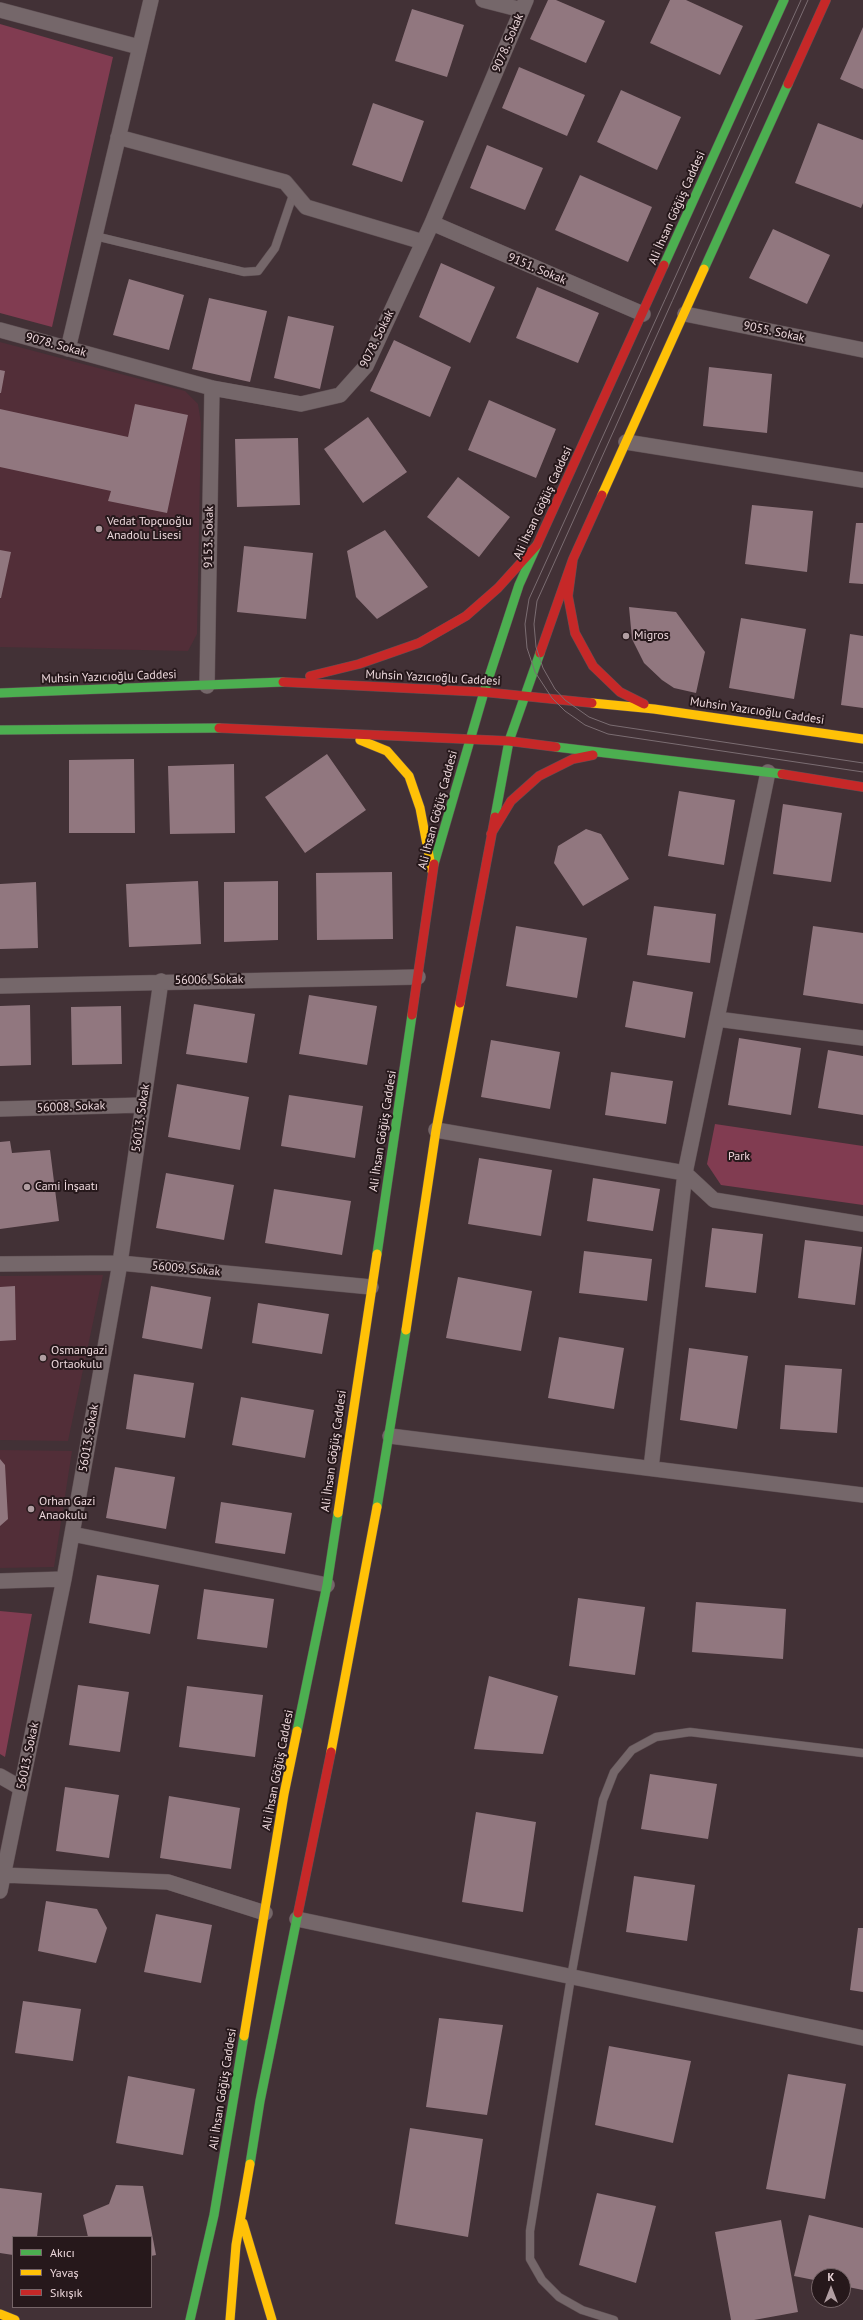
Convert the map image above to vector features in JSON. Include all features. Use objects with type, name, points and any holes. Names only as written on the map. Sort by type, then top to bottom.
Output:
[{"type":"main road","name":"Ali İhsan Göğüş Caddesi","points":[[190,2320],[214,2215],[284,1794],[327,1585],[418,977],[432,871],[469,740],[519,584],[643,314],[784,0]]},
{"type":"main road","points":[[230,2320],[231,2297],[241,2215],[260,2101],[297,1919],[390,1436],[436,1130],[509,741],[573,559],[826,0]]},
{"type":"main road","points":[[287,682],[359,664],[419,643],[466,616],[498,588],[536,546]]},
{"type":"main road","points":[[573,559],[568,596],[575,633],[589,659],[593,666],[620,692],[654,709]]},
{"type":"main road","name":"Muhsin Yazıcıoğlu Caddesi","points":[[0,693],[287,682],[484,692],[654,709],[863,739]]},
{"type":"main road","points":[[0,730],[208,727],[509,741],[768,772],[863,787]]},
{"type":"main road","points":[[344,734],[387,751],[410,776],[420,808],[432,871]]},
{"type":"main road","points":[[491,834],[511,802],[539,776],[573,759],[611,752]]},
{"type":"main road","points":[[241,2215],[258,2278],[272,2320]]},
{"type":"main road","points":[[0,2314],[15,2320]]},
{"type":"street","points":[[68,349],[150,0]]},
{"type":"street","points":[[483,0],[524,5]]},
{"type":"street","name":"9078. Sokak","points":[[0,330],[212,388],[301,404],[340,395],[366,366],[432,224],[524,5]]},
{"type":"street","points":[[0,10],[139,46]]},
{"type":"street","points":[[118,137],[285,182],[306,207],[423,242]]},
{"type":"street","name":"9151. Sokak","points":[[432,224],[643,314]]},
{"type":"street","name":"9055. Sokak","points":[[685,314],[863,350]]},
{"type":"street","name":"9153. Sokak","points":[[207,686],[212,388]]},
{"type":"street","points":[[626,442],[863,480]]},
{"type":"street","points":[[651,1468],[685,1173],[768,772]]},
{"type":"street","name":"56006. Sokak","points":[[0,986],[161,981],[418,977]]},
{"type":"street","name":"56013. Sokak","points":[[0,1891],[64,1579],[120,1263],[161,981]]},
{"type":"street","points":[[717,1019],[863,1038]]},
{"type":"street","name":"56008. Sokak","points":[[0,1110],[143,1105]]},
{"type":"street","points":[[436,1130],[685,1173],[714,1200],[863,1224]]},
{"type":"street","name":"56009. Sokak","points":[[0,1264],[120,1263],[371,1287]]},
{"type":"street","points":[[390,1436],[863,1495]]},
{"type":"street","points":[[72,1534],[327,1585]]},
{"type":"street","points":[[0,1581],[64,1579]]},
{"type":"street","points":[[0,1776],[21,1788]]},
{"type":"street","points":[[3,1875],[168,1882],[265,1913]]},
{"type":"street","points":[[297,1919],[863,2038]]},
{"type":"lane","points":[[95,236],[244,272],[258,271],[275,248],[294,192]]},
{"type":"lane","points":[[614,2320],[582,2310],[559,2297],[542,2280],[530,2259],[530,2231],[571,1977],[603,1800],[614,1772],[632,1750],[656,1737],[690,1732],[863,1752]]},
{"type":"shaded area","name":"Vedat Topçuoğlu Anadolu Lisesi","points":[[0,342],[185,391],[198,404],[201,423],[197,634],[188,651],[0,647]]},
{"type":"shaded area","name":"Osmangazi Ortaokulu","points":[[103,1275],[68,1441],[0,1440],[0,1276]]},
{"type":"shaded area","name":"Orhan Gazi Anaokulu","points":[[0,1450],[72,1451],[54,1567],[0,1568]]},
{"type":"green space","points":[[0,24],[113,57],[52,327],[0,313]]},
{"type":"green space","name":"Park","points":[[715,1124],[863,1146],[863,1205],[721,1185],[707,1164]]},
{"type":"green space","points":[[0,1611],[32,1614],[5,1757],[0,1754]]},
{"type":"building","points":[[548,0],[556,0],[605,21],[586,63],[530,39]]},
{"type":"building","points":[[670,0],[686,0],[743,26],[720,75],[650,43]]},
{"type":"building","points":[[412,9],[464,25],[447,77],[395,61]]},
{"type":"building","points":[[863,27],[863,89],[840,79]]},
{"type":"building","points":[[519,67],[585,95],[567,136],[502,108]]},
{"type":"building","points":[[621,90],[681,117],[657,170],[597,142]]},
{"type":"building","points":[[373,103],[424,121],[402,182],[352,165]]},
{"type":"building","points":[[818,123],[863,140],[863,203],[861,208],[795,183]]},
{"type":"building","points":[[487,145],[543,168],[525,210],[470,188]]},
{"type":"building","points":[[580,175],[652,207],[628,262],[555,230]]},
{"type":"building","points":[[773,229],[830,255],[807,304],[749,278]]},
{"type":"building","points":[[441,263],[495,287],[470,343],[419,317]]},
{"type":"building","points":[[129,279],[184,295],[169,350],[113,335]]},
{"type":"building","points":[[537,287],[599,313],[578,363],[516,338]]},
{"type":"building","points":[[209,298],[267,311],[250,382],[192,369]]},
{"type":"building","points":[[288,316],[334,326],[320,389],[274,378]]},
{"type":"building","points":[[394,340],[451,367],[430,417],[370,391]]},
{"type":"building","points":[[709,367],[772,374],[767,433],[703,426]]},
{"type":"building","points":[[0,370],[5,371],[1,393],[0,393]]},
{"type":"building","points":[[489,400],[556,429],[536,478],[468,450]]},
{"type":"building","points":[[135,404],[188,415],[167,513],[108,501],[111,491],[0,467],[0,409],[128,437]]},
{"type":"building","points":[[368,417],[407,472],[363,503],[324,449]]},
{"type":"building","points":[[298,438],[300,505],[237,507],[235,439]]},
{"type":"building","points":[[458,477],[510,517],[479,557],[427,517]]},
{"type":"building","points":[[752,505],[813,511],[807,572],[745,564]]},
{"type":"building","points":[[856,523],[863,523],[863,584],[849,583]]},
{"type":"building","points":[[385,530],[428,587],[377,619],[356,597],[347,551]]},
{"type":"building","points":[[244,546],[313,553],[306,619],[237,612]]},
{"type":"building","points":[[0,550],[11,552],[1,598],[0,598]]},
{"type":"building","points":[[629,607],[676,612],[705,652],[696,693],[674,688],[662,680],[644,663],[632,639]]},
{"type":"building","points":[[741,618],[806,629],[794,699],[729,688]]},
{"type":"building","points":[[850,634],[863,636],[863,708],[841,705]]},
{"type":"building","points":[[327,754],[366,810],[305,853],[265,797]]},
{"type":"building","points":[[134,759],[135,833],[69,833],[69,760]]},
{"type":"building","points":[[234,764],[235,833],[170,834],[168,766]]},
{"type":"building","points":[[679,791],[735,800],[724,865],[668,856]]},
{"type":"building","points":[[783,804],[842,813],[831,882],[773,874]]},
{"type":"building","points":[[586,829],[601,834],[629,879],[583,906],[554,863],[558,846]]},
{"type":"building","points":[[392,872],[393,939],[317,940],[316,873]]},
{"type":"building","points":[[198,881],[201,944],[129,947],[126,884]]},
{"type":"building","points":[[278,881],[278,940],[224,942],[224,882]]},
{"type":"building","points":[[36,882],[38,948],[0,949],[0,884]]},
{"type":"building","points":[[654,906],[716,914],[710,963],[647,955]]},
{"type":"building","points":[[516,926],[587,938],[577,998],[506,986]]},
{"type":"building","points":[[813,926],[863,933],[863,1004],[803,995]]},
{"type":"building","points":[[633,981],[693,992],[685,1038],[625,1027]]},
{"type":"building","points":[[309,995],[377,1006],[367,1065],[299,1054]]},
{"type":"building","points":[[194,1004],[255,1014],[247,1063],[186,1054]]},
{"type":"building","points":[[30,1005],[31,1065],[0,1066],[0,1006]]},
{"type":"building","points":[[121,1006],[122,1064],[72,1065],[71,1007]]},
{"type":"building","points":[[739,1038],[801,1048],[791,1115],[728,1105]]},
{"type":"building","points":[[491,1040],[560,1052],[550,1109],[481,1097]]},
{"type":"building","points":[[828,1050],[863,1056],[863,1115],[818,1108]]},
{"type":"building","points":[[611,1072],[673,1081],[666,1124],[605,1115]]},
{"type":"building","points":[[177,1084],[249,1097],[240,1150],[168,1137]]},
{"type":"building","points":[[289,1095],[363,1106],[355,1158],[281,1146]]},
{"type":"building","name":"Cami İnşaatı","points":[[10,1141],[12,1153],[50,1150],[59,1221],[0,1229],[0,1142]]},
{"type":"building","points":[[479,1158],[552,1170],[541,1236],[468,1224]]},
{"type":"building","points":[[166,1173],[234,1185],[224,1240],[156,1228]]},
{"type":"building","points":[[593,1178],[660,1189],[653,1231],[587,1221]]},
{"type":"building","points":[[274,1189],[351,1201],[342,1255],[265,1243]]},
{"type":"building","points":[[712,1228],[763,1234],[756,1293],[705,1287]]},
{"type":"building","points":[[805,1240],[862,1247],[855,1305],[798,1298]]},
{"type":"building","points":[[584,1251],[652,1259],[647,1301],[579,1293]]},
{"type":"building","points":[[458,1277],[532,1291],[521,1351],[446,1338]]},
{"type":"building","points":[[15,1286],[16,1340],[0,1341],[0,1287]]},
{"type":"building","points":[[151,1286],[211,1297],[202,1349],[142,1338]]},
{"type":"building","points":[[258,1303],[329,1314],[322,1354],[252,1343]]},
{"type":"building","points":[[559,1337],[624,1348],[614,1409],[548,1398]]},
{"type":"building","points":[[689,1348],[748,1356],[737,1429],[680,1420]]},
{"type":"building","points":[[785,1365],[842,1369],[837,1433],[780,1429]]},
{"type":"building","points":[[134,1374],[194,1383],[185,1438],[126,1429]]},
{"type":"building","points":[[241,1397],[314,1410],[305,1458],[232,1445]]},
{"type":"building","points":[[0,1459],[5,1465],[8,1519],[0,1526]]},
{"type":"building","points":[[115,1467],[175,1477],[166,1529],[106,1518]]},
{"type":"building","points":[[221,1502],[292,1513],[285,1554],[215,1543]]},
{"type":"building","points":[[97,1575],[159,1585],[150,1634],[89,1623]]},
{"type":"building","points":[[204,1589],[274,1599],[267,1648],[197,1639]]},
{"type":"building","points":[[578,1598],[645,1607],[635,1675],[569,1666]]},
{"type":"building","points":[[696,1602],[786,1609],[783,1659],[692,1652]]},
{"type":"building","points":[[489,1676],[558,1696],[543,1754],[474,1749]]},
{"type":"building","points":[[78,1685],[129,1692],[120,1752],[69,1745]]},
{"type":"building","points":[[187,1686],[263,1695],[255,1757],[179,1747]]},
{"type":"building","points":[[650,1774],[717,1784],[708,1839],[641,1829]]},
{"type":"building","points":[[65,1787],[119,1795],[109,1858],[56,1851]]},
{"type":"building","points":[[169,1796],[240,1808],[231,1869],[160,1858]]},
{"type":"building","points":[[476,1812],[536,1822],[523,1912],[462,1902]]},
{"type":"building","points":[[634,1876],[695,1885],[687,1941],[626,1932]]},
{"type":"building","points":[[46,1901],[97,1909],[107,1928],[96,1963],[38,1951]]},
{"type":"building","points":[[156,1914],[212,1925],[201,1983],[144,1972]]},
{"type":"building","points":[[858,1928],[863,1928],[863,1992],[850,1990]]},
{"type":"building","points":[[23,2001],[81,2009],[73,2061],[15,2053]]},
{"type":"building","points":[[439,2018],[503,2025],[487,2115],[426,2107]]},
{"type":"building","points":[[609,2046],[691,2061],[673,2143],[595,2125]]},
{"type":"building","points":[[788,2074],[846,2084],[825,2199],[766,2189]]},
{"type":"building","points":[[128,2076],[195,2089],[183,2155],[116,2143]]},
{"type":"building","points":[[410,2128],[483,2139],[468,2237],[395,2224]]},
{"type":"building","points":[[116,2185],[143,2186],[156,2255],[152,2256],[152,2236],[88,2236],[83,2215],[109,2204]]},
{"type":"building","points":[[0,2188],[42,2193],[37,2236],[12,2236],[12,2255],[0,2253]]},
{"type":"building","points":[[597,2193],[656,2206],[636,2283],[579,2265]]},
{"type":"building","points":[[809,2215],[863,2228],[863,2290],[851,2288],[851,2268],[811,2268],[811,2279],[794,2276]]},
{"type":"building","points":[[781,2220],[798,2312],[754,2320],[731,2320],[715,2232]]},
{"type":"tram line","points":[[801,0],[529,599],[525,624],[527,648],[535,672],[552,698],[565,711],[585,725],[608,734],[863,772]]},
{"type":"tram line","points":[[808,0],[537,601],[534,624],[536,647],[543,668],[555,689],[565,700],[589,717],[610,725],[863,763]]},
{"type":"traffic: fast","points":[[664,265],[784,0]]},
{"type":"traffic: fast","points":[[704,269],[788,84]]},
{"type":"traffic: fast","points":[[434,864],[484,692],[519,585],[537,545]]},
{"type":"traffic: fast","points":[[495,817],[509,741],[540,653]]},
{"type":"traffic: fast","points":[[0,693],[283,682]]},
{"type":"traffic: fast","points":[[0,730],[219,728]]},
{"type":"traffic: fast","points":[[556,747],[782,774]]},
{"type":"traffic: fast","points":[[377,1254],[412,1015]]},
{"type":"traffic: fast","points":[[377,1507],[406,1330]]},
{"type":"traffic: fast","points":[[297,1731],[327,1585],[338,1513]]},
{"type":"traffic: fast","points":[[250,2164],[260,2101],[298,1913]]},
{"type":"traffic: fast","points":[[190,2320],[214,2215],[244,2036]]},
{"type":"traffic: slow","points":[[602,495],[704,269]]},
{"type":"traffic: slow","points":[[592,703],[654,709],[863,739]]},
{"type":"traffic: slow","points":[[360,740],[387,751],[409,776],[420,808],[432,871]]},
{"type":"traffic: slow","points":[[406,1330],[436,1130],[460,1003]]},
{"type":"traffic: slow","points":[[338,1513],[377,1254]]},
{"type":"traffic: slow","points":[[331,1752],[377,1507]]},
{"type":"traffic: slow","points":[[244,2036],[284,1794],[297,1731]]},
{"type":"traffic: slow","points":[[230,2320],[236,2245],[250,2164]]},
{"type":"traffic: slow","points":[[243,2223],[272,2320]]},
{"type":"traffic: slow","points":[[0,2314],[15,2320]]},
{"type":"traffic: jam","points":[[788,84],[826,0]]},
{"type":"traffic: jam","points":[[537,545],[664,265]]},
{"type":"traffic: jam","points":[[540,653],[573,559],[602,495]]},
{"type":"traffic: jam","points":[[310,676],[359,664],[419,643],[466,616],[498,588],[536,546]]},
{"type":"traffic: jam","points":[[573,559],[568,596],[575,633],[593,666],[620,692],[644,704]]},
{"type":"traffic: jam","points":[[283,682],[484,692],[592,703]]},
{"type":"traffic: jam","points":[[219,728],[509,741],[556,747]]},
{"type":"traffic: jam","points":[[491,834],[511,801],[539,776],[573,759],[593,755]]},
{"type":"traffic: jam","points":[[782,774],[863,787]]},
{"type":"traffic: jam","points":[[460,1003],[495,817]]},
{"type":"traffic: jam","points":[[412,1015],[434,864]]},
{"type":"traffic: jam","points":[[298,1913],[331,1752]]},
{"type":"place","name":"Vedat Topçuoğlu Anadolu Lisesi","points":[[99,529]]},
{"type":"place","name":"Migros","points":[[626,636]]},
{"type":"place","name":"Cami İnşaatı","points":[[27,1187]]},
{"type":"place","name":"Osmangazi Ortaokulu","points":[[43,1358]]},
{"type":"place","name":"Orhan Gazi Anaokulu","points":[[31,1509]]}]
